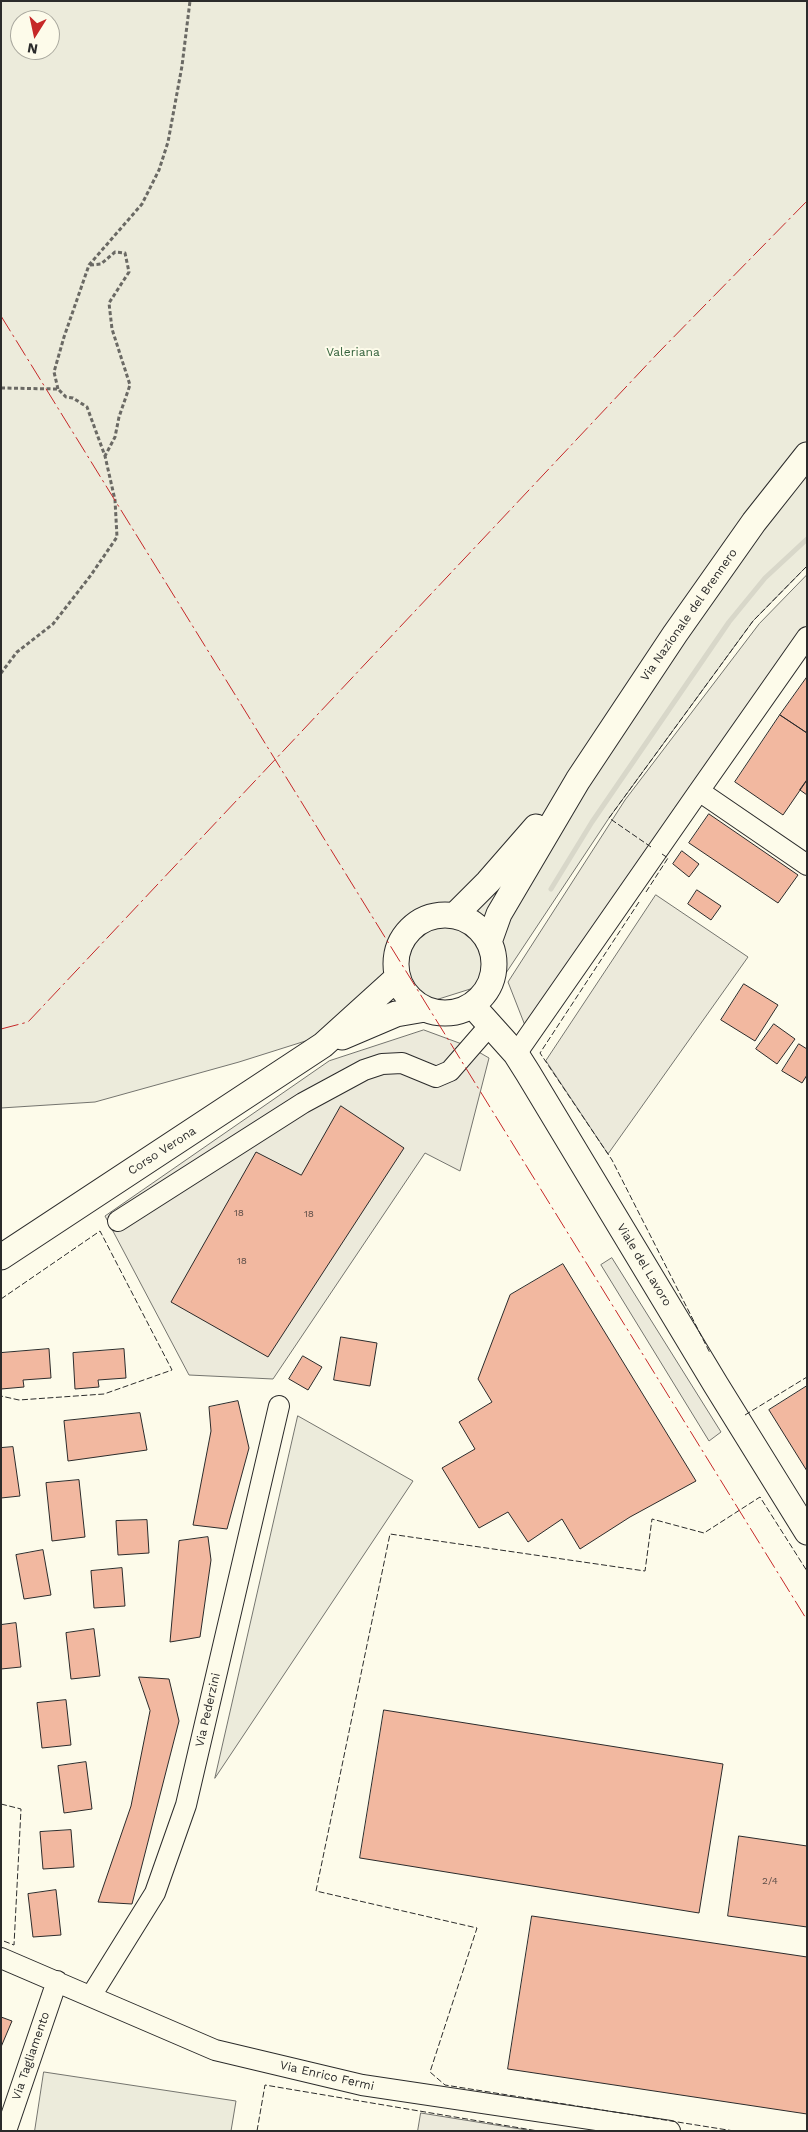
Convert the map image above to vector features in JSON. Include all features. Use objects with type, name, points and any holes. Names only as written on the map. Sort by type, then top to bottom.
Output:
[{"type":"main road","name":"Via Nazionale del Brennero","points":[[489,942],[499,914],[578,780],[681,626],[754,522],[807,454]]},
{"type":"main road","name":"Via Nazionale del Brennero","points":[[454,916],[488,882],[578,780]]},
{"type":"main road","points":[[323,1045],[396,1014],[425,1010],[441,1013],[458,1012],[472,1005],[485,992],[492,976],[494,959],[489,942],[480,930],[468,921],[454,916],[438,915],[422,920],[408,931],[399,945],[395,961],[397,978],[408,997],[425,1010]]},
{"type":"main road","points":[[323,1045],[397,978]]},
{"type":"main road","name":"Viale del Lavoro","points":[[472,1005],[516,1054],[807,1532]]},
{"type":"main road","name":"Corso Verona","points":[[1,1257],[323,1045]]},
{"type":"street","points":[[516,1054],[636,894],[699,791],[807,636]]},
{"type":"street","points":[[699,791],[807,865]]},
{"type":"street","points":[[118,1221],[303,1103],[364,1070],[382,1064],[402,1063],[436,1078],[450,1070],[490,1025]]},
{"type":"street","name":"Via Pederzini","points":[[91,1996],[155,1893],[186,1805],[279,1406]]},
{"type":"street","name":"Via Enrico Fermi","points":[[1,1958],[214,2050],[362,2085],[670,2131]]},
{"type":"street","name":"Via Tagliamento","points":[[6,2131],[57,1981]]},
{"type":"path","points":[[1,673],[17,652],[53,624],[91,575],[117,537],[115,500],[105,456],[87,406],[73,398],[66,397],[58,389],[54,372],[89,265],[142,204],[159,170],[168,142],[182,66],[190,1]]},
{"type":"path","points":[[89,265],[101,264],[115,252],[125,253],[128,272],[109,303],[112,329],[130,385],[119,417],[115,437],[105,456]]},
{"type":"path","points":[[1,388],[58,389]]},
{"type":"green space","name":"Valeriana","points":[[1,1],[807,1],[807,566],[753,621],[609,818],[502,979],[239,1062],[95,1102],[1,1108]]},
{"type":"green space","points":[[298,1416],[413,1481],[215,1778]]},
{"type":"green space","points":[[44,2072],[236,2101],[231,2131],[35,2131]]},
{"type":"shaded area","points":[[807,575],[807,628],[526,1028],[508,982],[625,800],[759,624]]},
{"type":"shaded area","points":[[656,895],[748,957],[608,1154],[546,1061]]},
{"type":"shaded area","points":[[424,1030],[470,1047],[489,1058],[460,1171],[425,1153],[273,1379],[189,1375],[105,1216],[329,1061]]},
{"type":"shaded area","points":[[612,1258],[721,1432],[709,1441],[601,1265]]},
{"type":"shaded area","points":[[421,2113],[533,2131],[418,2131]]},
{"type":"building","points":[[807,677],[807,733],[780,715]]},
{"type":"building","points":[[780,715],[807,733],[807,780],[783,815],[735,782]]},
{"type":"building","points":[[807,780],[807,795],[800,790]]},
{"type":"building","points":[[709,814],[798,875],[778,903],[689,843]]},
{"type":"building","points":[[682,851],[699,864],[689,877],[673,864]]},
{"type":"building","points":[[697,890],[721,906],[711,920],[688,904]]},
{"type":"building","points":[[744,984],[778,1005],[755,1041],[721,1020]]},
{"type":"building","points":[[774,1024],[795,1039],[777,1064],[756,1049]]},
{"type":"building","points":[[799,1044],[807,1049],[807,1075],[802,1083],[782,1071]]},
{"type":"building","points":[[341,1106],[404,1148],[268,1357],[171,1302],[256,1152],[301,1175]]},
{"type":"building","points":[[563,1264],[696,1481],[630,1517],[580,1549],[562,1519],[528,1542],[508,1512],[479,1528],[442,1468],[475,1449],[459,1422],[492,1402],[478,1379],[510,1295]]},
{"type":"building","points":[[341,1337],[377,1343],[370,1386],[334,1380]]},
{"type":"building","points":[[49,1349],[51,1378],[23,1380],[24,1387],[1,1389],[1,1353]]},
{"type":"building","points":[[124,1349],[126,1378],[98,1380],[99,1387],[75,1389],[73,1353]]},
{"type":"building","points":[[303,1356],[322,1367],[308,1390],[289,1379]]},
{"type":"building","points":[[807,1386],[807,1471],[769,1410]]},
{"type":"building","points":[[238,1401],[249,1448],[227,1529],[193,1525],[211,1431],[209,1407]]},
{"type":"building","points":[[140,1413],[147,1450],[68,1461],[64,1421]]},
{"type":"building","points":[[13,1447],[20,1496],[1,1498],[1,1448]]},
{"type":"building","points":[[79,1480],[85,1537],[52,1541],[46,1483]]},
{"type":"building","points":[[147,1520],[149,1553],[118,1555],[116,1521]]},
{"type":"building","points":[[208,1537],[211,1560],[200,1637],[170,1642],[179,1541]]},
{"type":"building","points":[[43,1550],[51,1595],[24,1599],[16,1555]]},
{"type":"building","points":[[122,1568],[125,1606],[94,1608],[91,1571]]},
{"type":"building","points":[[16,1623],[21,1667],[1,1669],[1,1625]]},
{"type":"building","points":[[94,1629],[100,1676],[71,1679],[66,1633]]},
{"type":"building","points":[[139,1677],[169,1679],[179,1721],[132,1904],[98,1902],[131,1806],[150,1711]]},
{"type":"building","points":[[66,1700],[71,1745],[42,1748],[37,1703]]},
{"type":"building","points":[[384,1710],[723,1764],[699,1913],[360,1858]]},
{"type":"building","points":[[86,1762],[92,1809],[64,1813],[58,1766]]},
{"type":"building","points":[[71,1830],[74,1867],[43,1869],[40,1832]]},
{"type":"building","points":[[739,1836],[807,1846],[807,1927],[728,1916]]},
{"type":"building","points":[[56,1890],[61,1935],[33,1937],[28,1894]]},
{"type":"building","points":[[532,1916],[807,1957],[807,2114],[508,2069]]},
{"type":"building","points":[[1,2017],[12,2021],[1,2047]]},
{"type":"waterway","points":[[551,889],[592,822],[729,622],[765,578],[807,539]]},
{"type":"fence","points":[[651,847],[609,818],[753,621],[807,566]]},
{"type":"fence","points":[[646,892],[668,858],[662,854]]},
{"type":"fence","points":[[639,902],[540,1053],[612,1160],[710,1353]]},
{"type":"fence","points":[[1,1299],[100,1231],[172,1370],[104,1394],[19,1400],[1,1396]]},
{"type":"fence","points":[[745,1415],[807,1377]]},
{"type":"fence","points":[[734,2131],[445,2085],[430,2072],[477,1928],[316,1891],[390,1534],[645,1571],[652,1519],[704,1533],[760,1497],[807,1571]]},
{"type":"fence","points":[[1,1804],[21,1809],[14,1945],[1,1940]]},
{"type":"fence","points":[[257,2131],[265,2085],[538,2131]]},
{"type":"power","points":[[1,1029],[28,1022],[658,353],[807,201]]},
{"type":"power","points":[[1,316],[807,1620]]}]
